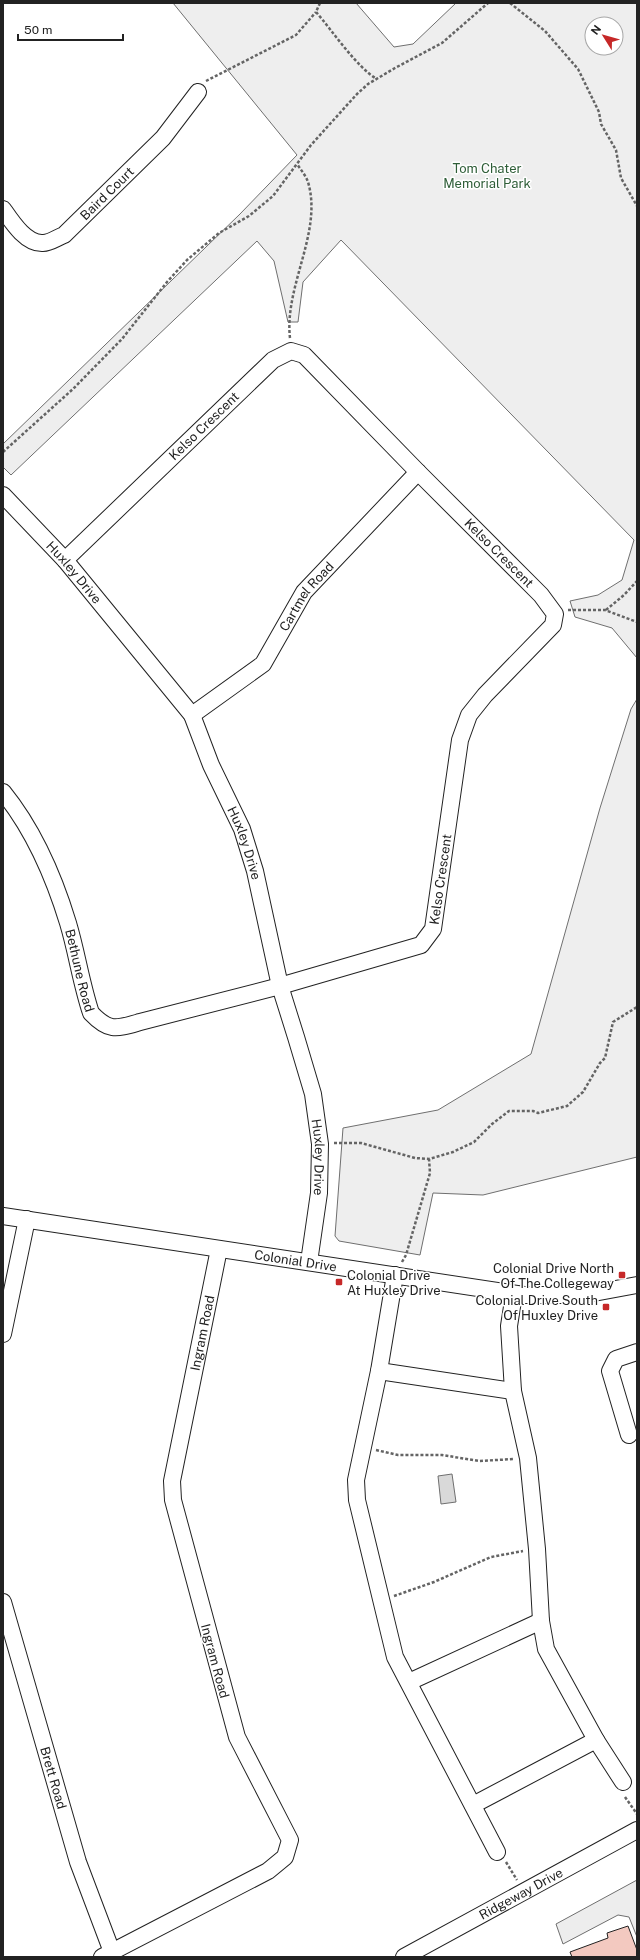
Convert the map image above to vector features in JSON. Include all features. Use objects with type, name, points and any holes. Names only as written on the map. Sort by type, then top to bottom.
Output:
[{"type":"street","name":"Baird Court","points":[[3,209],[15,226],[32,242],[44,243],[64,235],[163,138],[198,92]]},
{"type":"street","name":"Kelso Crescent","points":[[65,560],[274,360],[291,351],[304,355],[541,595],[555,614],[553,625],[485,695],[469,715],[460,740],[433,930],[421,944],[280,986]]},
{"type":"street","name":"Cartmel Road","points":[[192,715],[263,664],[304,592],[418,472]]},
{"type":"street","name":"Huxley Drive","points":[[3,494],[65,560],[192,715],[212,765],[242,829],[255,871],[280,986],[312,1094],[320,1144],[319,1193],[309,1262]]},
{"type":"street","name":"Bethune Road","points":[[3,792],[16,808],[45,862],[68,922],[91,1013],[101,1023],[118,1029],[280,986]]},
{"type":"street","name":"Colonial Drive","points":[[3,1216],[514,1294],[549,1296],[583,1295],[637,1285]]},
{"type":"street","points":[[3,1334],[27,1219]]},
{"type":"street","name":"Ingram Road","points":[[107,1954],[268,1871],[285,1857],[290,1840],[237,1737],[173,1500],[172,1481],[219,1249]]},
{"type":"street","points":[[395,1275],[379,1371],[356,1480],[357,1500],[395,1657],[497,1852]]},
{"type":"street","points":[[514,1294],[510,1326],[513,1391],[528,1458],[537,1548],[541,1620],[546,1649],[596,1740],[623,1782]]},
{"type":"street","points":[[629,1435],[610,1371],[616,1359],[637,1352]]},
{"type":"street","points":[[379,1371],[513,1391]]},
{"type":"street","name":"Brett Road","points":[[3,1602],[78,1862],[107,1954]]},
{"type":"street","points":[[409,1682],[541,1620]]},
{"type":"street","points":[[473,1805],[596,1740]]},
{"type":"street","name":"Ridgeway Drive","points":[[404,1957],[526,1892],[637,1830]]},
{"type":"path","points":[[198,92],[208,79],[296,35],[316,12],[320,3]]},
{"type":"path","points":[[3,452],[73,389],[122,339],[167,282],[187,260],[219,234],[249,216],[273,196],[311,146],[357,94],[378,79],[442,43],[488,3]]},
{"type":"path","points":[[510,3],[545,31],[578,69],[599,112],[600,124],[616,150],[622,178],[637,206]]},
{"type":"path","points":[[316,12],[366,70],[378,79]]},
{"type":"path","points":[[291,351],[288,328],[295,283],[309,230],[312,205],[308,181],[297,164]]},
{"type":"path","points":[[606,610],[624,595],[637,581]]},
{"type":"path","points":[[555,614],[572,609],[606,610],[637,622]]},
{"type":"path","points":[[320,1144],[361,1143],[415,1158],[429,1159],[453,1152],[474,1142],[492,1124],[509,1112],[533,1111],[538,1113],[567,1106],[583,1092],[600,1063],[605,1058],[613,1022],[637,1007]]},
{"type":"path","points":[[395,1275],[406,1255],[430,1173],[429,1159]]},
{"type":"path","points":[[362,1447],[398,1455],[442,1455],[480,1461],[528,1458]]},
{"type":"path","points":[[380,1600],[434,1582],[490,1556],[537,1548]]},
{"type":"path","points":[[623,1782],[621,1791],[637,1814]]},
{"type":"path","points":[[497,1852],[502,1855],[526,1892]]},
{"type":"green space","name":"Tom Chater Memorial Park","points":[[173,3],[356,3],[394,47],[413,44],[456,3],[637,3],[637,658],[612,628],[575,617],[570,601],[598,595],[622,580],[634,540],[341,240],[303,282],[298,322],[288,322],[274,261],[257,241],[11,475],[3,467],[3,444],[240,214],[297,155]]},
{"type":"green space","points":[[637,699],[637,1157],[483,1195],[433,1193],[420,1255],[339,1241],[335,1236],[343,1128],[438,1110],[531,1054],[600,808],[631,709]]},
{"type":"shaded area","points":[[452,1474],[456,1502],[441,1504],[438,1476]]},
{"type":"shaded area","points":[[637,1880],[637,1937],[629,1917],[618,1915],[563,1944],[556,1924]]},
{"type":"building","points":[[628,1926],[637,1950],[637,1957],[572,1957],[570,1952],[608,1938],[607,1933]]},
{"type":"place","name":"Colonial Drive North Of The Collegeway","points":[[622,1275]]},
{"type":"place","name":"Colonial Drive At Huxley Drive","points":[[339,1282]]},
{"type":"place","name":"Colonial Drive South Of Huxley Drive","points":[[606,1307]]}]
